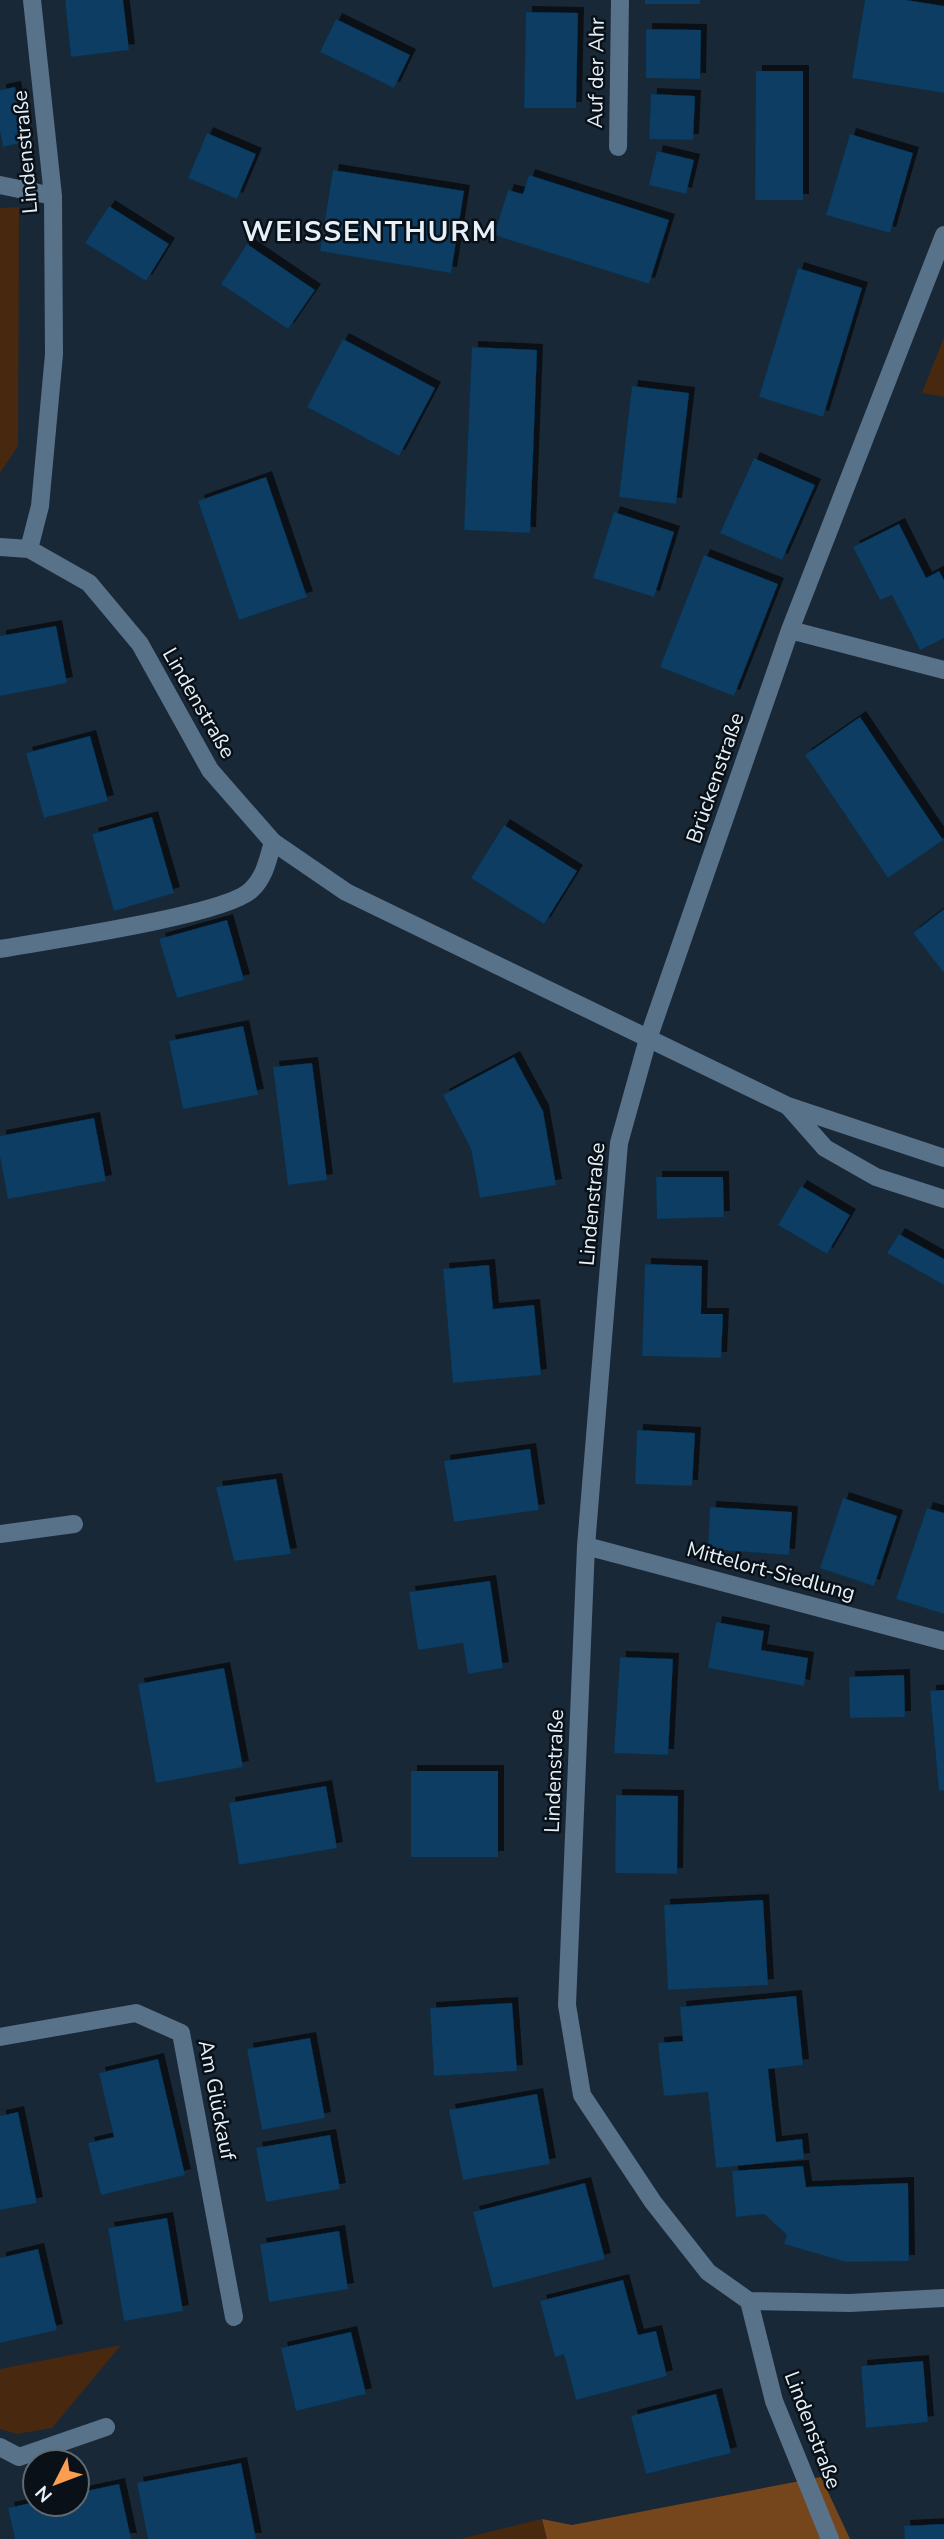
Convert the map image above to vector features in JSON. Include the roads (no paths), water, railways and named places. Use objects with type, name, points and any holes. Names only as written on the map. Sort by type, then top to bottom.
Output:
[{"type":"street","name":"Lindenstraße","points":[[33,0],[53,196],[54,354],[40,506],[29,550],[89,583],[140,644],[210,771],[273,842],[346,892],[648,1039],[619,1143],[586,1546],[567,2005],[582,2095],[653,2202],[708,2272],[749,2301],[774,2401],[830,2539]]},
{"type":"street","name":"Auf der Ahr","points":[[618,147],[620,0]]},
{"type":"street","points":[[0,185],[53,196]]},
{"type":"street","name":"Brückenstraße","points":[[648,1039],[790,630],[944,235]]},
{"type":"street","points":[[0,547],[29,550]]},
{"type":"street","points":[[790,630],[944,670]]},
{"type":"street","points":[[0,949],[180,915],[236,900],[246,895],[260,881],[273,842]]},
{"type":"street","points":[[648,1039],[788,1106],[944,1158]]},
{"type":"street","points":[[788,1106],[825,1148],[876,1177],[944,1199]]},
{"type":"street","points":[[0,1534],[74,1524]]},
{"type":"street","name":"Mittelort-Siedlung","points":[[586,1546],[944,1641]]},
{"type":"street","name":"Am Glückauf","points":[[0,2037],[136,2013],[181,2034],[234,2317]]},
{"type":"street","points":[[749,2301],[850,2303],[944,2298]]},
{"type":"street","points":[[0,2447],[19,2457],[106,2427]]},
{"type":"district","name":"WEISSENTHURM","points":[[370,231]]}]
